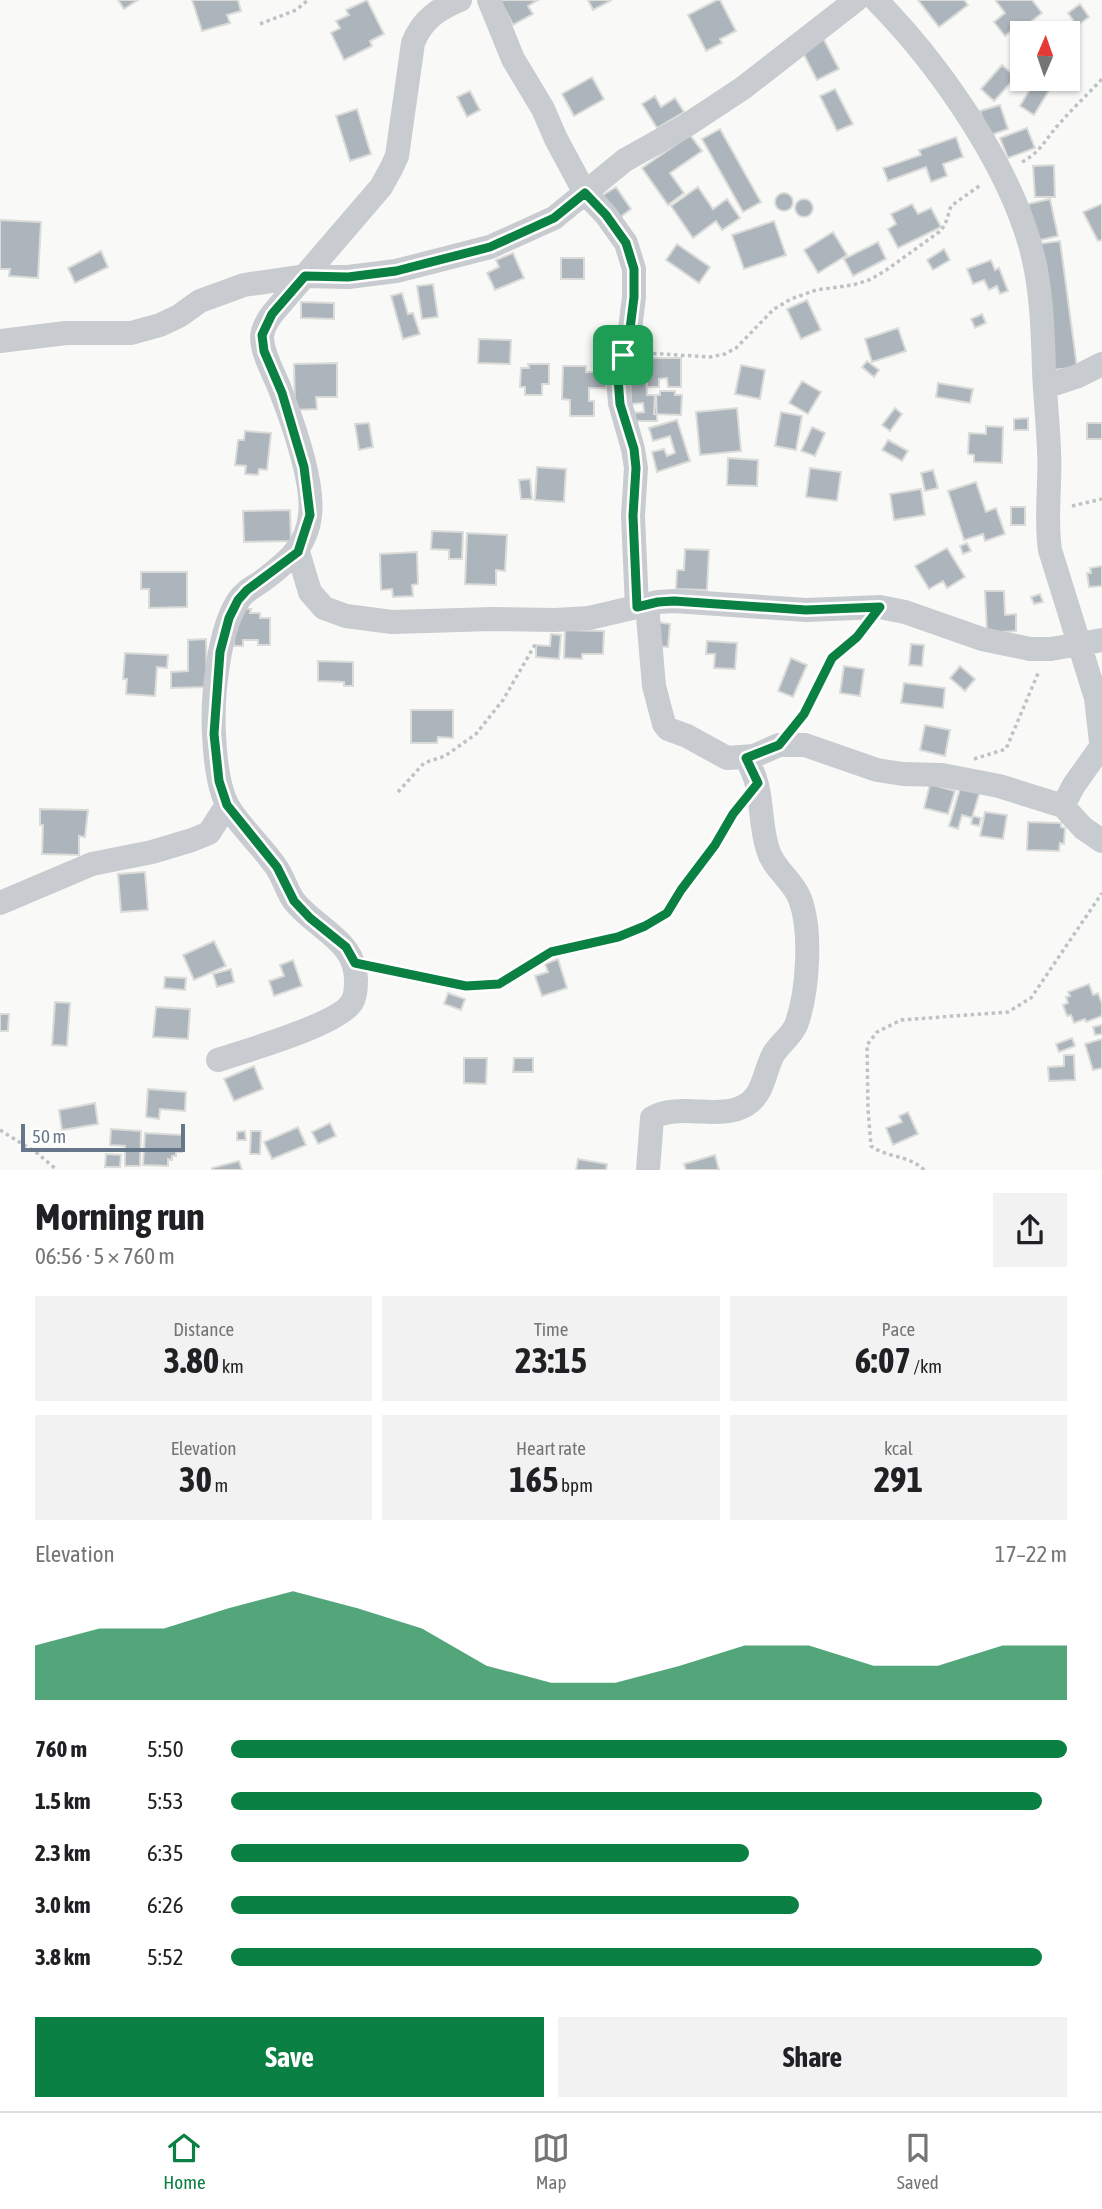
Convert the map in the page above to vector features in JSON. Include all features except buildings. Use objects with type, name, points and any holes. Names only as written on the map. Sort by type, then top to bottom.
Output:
[{"type":"street","points":[[460,0],[445,6],[427,19],[418,30],[413,43],[397,156],[386,178],[272,314],[262,335],[264,351],[282,393],[301,455],[308,491],[310,515],[298,552],[310,592],[324,608],[346,616],[392,622],[589,618],[674,601],[806,610],[880,607],[905,612],[982,639],[1016,647],[1051,649],[1091,641]]},
{"type":"street","points":[[489,0],[513,59],[544,109],[556,139],[585,193],[606,215],[626,243],[634,269],[629,337],[618,378],[620,404],[634,449],[636,468],[633,516],[642,606],[654,685],[664,724],[668,729],[727,758],[746,758],[779,745],[805,745],[855,764],[877,769],[903,774],[962,778],[1063,806],[1083,828],[1102,841]]},
{"type":"street","points":[[0,341],[66,333],[131,333],[179,316],[200,301],[244,285],[305,276],[348,277],[396,271],[490,247],[554,218],[625,160],[684,127],[743,88],[856,0]]},
{"type":"street","points":[[876,0],[943,80],[1001,172],[1023,222],[1036,268],[1051,480],[1047,527],[1050,550],[1091,641],[1102,748],[1074,785],[1063,806]]},
{"type":"street","points":[[1045,387],[1078,376],[1102,364]]},
{"type":"street","points":[[218,1060],[303,1031],[337,1015],[352,1003],[356,989],[355,963],[346,947],[310,918],[294,901],[277,867],[227,805],[219,781],[214,734],[220,652],[225,632],[238,600],[247,590],[298,552]]},
{"type":"street","points":[[648,1170],[652,1118],[659,1114],[743,1107],[760,1089],[776,1050],[795,1028],[803,997],[806,938],[803,909],[800,897],[790,880],[775,865],[768,851],[758,783],[746,758]]},
{"type":"street","points":[[0,903],[92,864],[152,852],[192,840],[209,832],[227,805]]},
{"type":"path","points":[[260,24],[296,10],[308,0]]},
{"type":"path","points":[[623,355],[651,353],[710,357],[725,354],[736,348],[774,309],[791,299],[816,290],[853,285],[885,271],[939,232],[951,206],[1001,172],[1033,156],[1102,79]]},
{"type":"path","points":[[1049,511],[1102,499]]},
{"type":"path","points":[[779,745],[804,714],[832,658],[857,637],[880,607]]},
{"type":"path","points":[[398,792],[424,763],[445,755],[476,734],[503,700],[531,649],[555,620]]},
{"type":"path","points":[[962,778],[972,760],[978,756],[1006,749],[1051,649]]},
{"type":"path","points":[[355,963],[466,986],[499,984],[551,952],[618,937],[645,926],[667,913],[715,845],[733,814],[758,783]]},
{"type":"path","points":[[924,1170],[907,1158],[877,1150],[872,1146],[868,1109],[867,1045],[877,1032],[901,1020],[1008,1012],[1031,998],[1102,893]]},
{"type":"path","points":[[0,1130],[37,1153],[57,1170]]},
{"type":"route","points":[[585,193],[606,215],[626,243],[634,269],[629,337],[623,355],[618,378],[620,404],[634,449],[636,468],[633,516],[637,607],[674,601],[806,610],[880,607],[857,637],[832,658],[794,729],[779,745],[746,758],[758,783],[733,814],[715,845],[667,913],[618,937],[551,952],[499,984],[466,986],[355,963],[346,947],[310,918],[294,901],[277,867],[227,805],[219,781],[214,734],[215,711],[220,652],[229,618],[238,600],[247,590],[298,552],[310,515],[304,467],[282,393],[264,351],[262,335],[266,323],[305,276],[348,277],[396,271],[490,247],[554,218],[585,193]]}]
